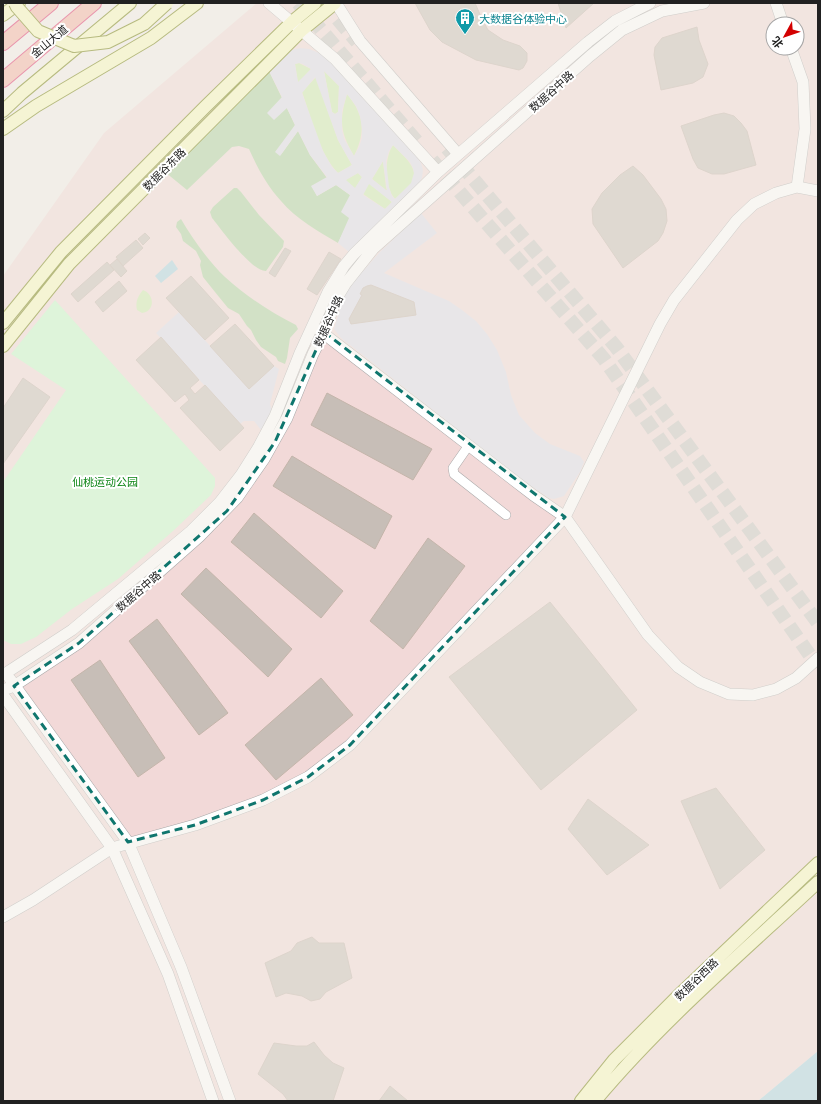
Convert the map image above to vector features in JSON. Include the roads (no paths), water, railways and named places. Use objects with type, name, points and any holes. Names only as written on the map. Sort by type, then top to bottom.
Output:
[{"type":"highway","points":[[3,44],[51,3]]},
{"type":"highway","name":"金山大道","points":[[3,80],[94,3]]},
{"type":"main road","points":[[15,3],[38,31],[74,46],[108,42],[144,24],[167,3]]},
{"type":"main road","points":[[3,15],[18,3]]},
{"type":"main road","points":[[3,111],[22,93],[130,3]]},
{"type":"main road","points":[[3,129],[36,106],[151,38],[197,3]]},
{"type":"main road","name":"数据谷东路","points":[[3,323],[61,252],[205,107],[292,22],[315,3]]},
{"type":"main road","name":"数据谷东路","points":[[3,346],[69,264],[302,30],[336,3]]},
{"type":"main road","name":"数据谷西路","points":[[595,1101],[687,996],[818,863]]},
{"type":"main road","name":"数据谷西路","points":[[581,1101],[614,1060],[818,882]]},
{"type":"street","points":[[269,3],[335,59],[438,172]]},
{"type":"street","points":[[336,3],[360,41],[458,154]]},
{"type":"street","name":"数据谷中路","points":[[4,673],[72,630],[191,531],[220,502],[241,475],[275,416],[300,353],[328,292],[344,266],[366,241],[458,154],[615,21],[650,3]]},
{"type":"street","name":"数据谷中路","points":[[3,690],[14,686],[79,643],[199,537],[227,510],[251,479],[275,442],[324,332],[337,298],[346,283],[373,249],[590,56],[622,30],[662,11],[704,3]]},
{"type":"street","points":[[776,3],[780,16]]},
{"type":"street","points":[[794,56],[803,82],[805,129],[797,187]]},
{"type":"street","points":[[3,917],[33,900],[112,848],[128,842],[195,825],[263,800],[308,777],[350,745],[565,517],[660,324],[674,300],[736,220],[754,204],[776,193],[797,187],[818,191]]},
{"type":"street","points":[[313,326],[324,332],[533,495],[565,517],[648,635],[678,667],[700,682],[729,694],[753,695],[776,689],[796,678],[818,658]]},
{"type":"street","points":[[469,445],[453,468],[454,474],[506,515]]},
{"type":"street","points":[[3,695],[112,848],[168,974],[212,1101],[229,1099],[181,967],[128,842],[4,673]]},
{"type":"water","points":[[172,260],[178,269],[161,283],[155,276]]},
{"type":"water","points":[[818,1051],[818,1101],[758,1101]]},
{"type":"tunnel","points":[[298,3],[419,144]]},
{"type":"tunnel","points":[[324,3],[357,42]]},
{"type":"tunnel","points":[[447,148],[616,347],[818,623]]},
{"type":"tunnel","points":[[432,160],[604,359],[818,667]]},
{"type":"place","name":"大数据谷体验中心","points":[[465,35]]},
{"type":"park label","name":"仙桃运动公园","points":[[105,481]]}]
